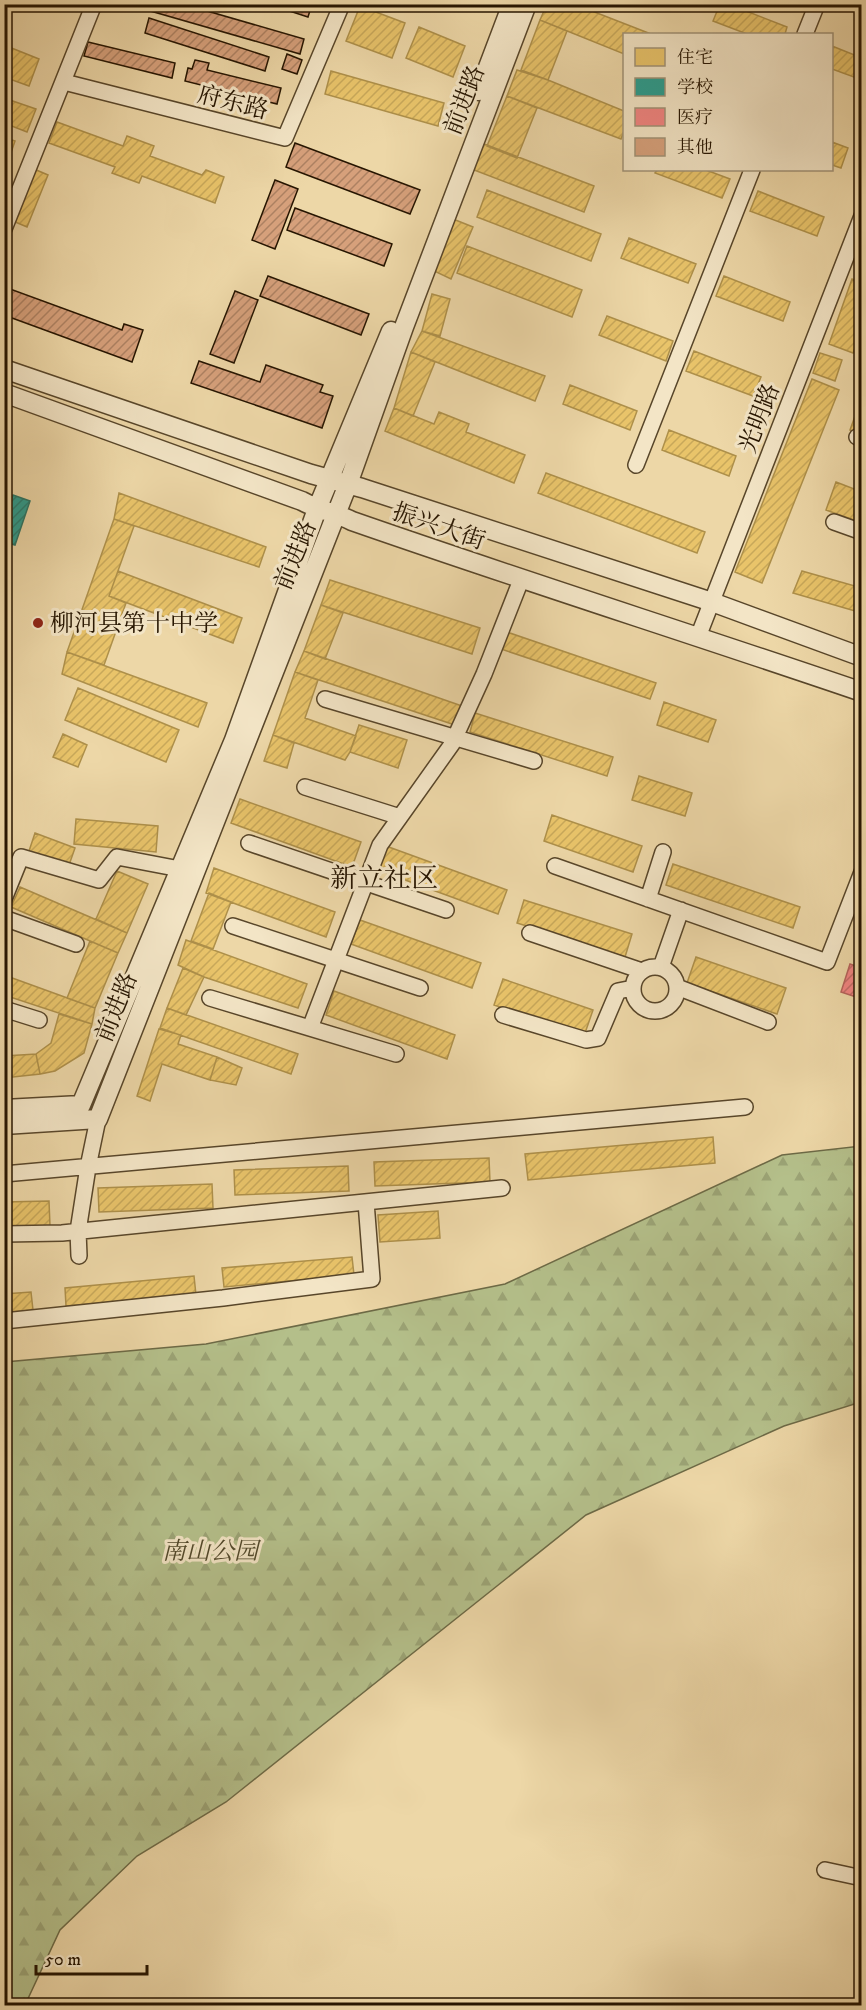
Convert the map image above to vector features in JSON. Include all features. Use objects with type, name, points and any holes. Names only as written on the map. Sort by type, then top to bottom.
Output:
[{"type":"street","points":[[4,229],[94,4]]},
{"type":"street","name":"府东路","points":[[64,82],[285,138],[342,4]]},
{"type":"street","name":"前进路","points":[[4,1109],[81,1105],[234,740],[317,509],[393,326],[512,4]]},
{"type":"street","name":"前进路","points":[[98,1119],[337,514],[404,327],[527,4]]},
{"type":"street","points":[[805,33],[817,4]]},
{"type":"street","points":[[636,465],[752,171]]},
{"type":"street","name":"光明路","points":[[698,637],[861,216]]},
{"type":"street","name":"振兴大街","points":[[4,369],[330,479],[712,602],[861,657]]},
{"type":"street","name":"振兴大街","points":[[4,393],[302,501],[317,509],[337,514],[520,580],[861,692]]},
{"type":"street","points":[[834,522],[861,531]]},
{"type":"street","points":[[310,1028],[380,845],[455,737],[484,674],[520,580]]},
{"type":"street","points":[[325,699],[534,761]]},
{"type":"street","points":[[304,787],[400,817]]},
{"type":"street","points":[[249,843],[446,910]]},
{"type":"street","points":[[648,899],[663,852]]},
{"type":"street","points":[[4,899],[21,857],[99,880],[117,857],[180,868]]},
{"type":"street","points":[[555,866],[827,962],[861,872]]},
{"type":"street","points":[[661,967],[681,910]]},
{"type":"street","points":[[4,918],[76,944]]},
{"type":"street","points":[[233,926],[420,988]]},
{"type":"street","points":[[530,933],[642,971]]},
{"type":"street","points":[[654,966],[661,967],[675,978],[677,987],[675,998],[662,1010],[650,1010],[640,1005],[633,988],[637,976],[642,971],[654,966]]},
{"type":"street","points":[[677,987],[768,1022]]},
{"type":"street","points":[[503,1015],[586,1040],[598,1038],[618,991],[633,988]]},
{"type":"street","points":[[210,998],[396,1054]]},
{"type":"street","points":[[4,1009],[39,1020]]},
{"type":"street","points":[[4,1174],[745,1107]]},
{"type":"street","points":[[4,1125],[98,1119],[78,1231],[80,1256]]},
{"type":"street","points":[[4,1234],[78,1231],[502,1188]]},
{"type":"street","points":[[4,1321],[223,1298],[372,1279],[366,1202]]},
{"type":"street","points":[[825,1870],[861,1878]]},
{"type":"green space","name":"南山公园","points":[[861,1146],[861,1402],[784,1426],[586,1515],[226,1802],[137,1856],[60,1930],[25,2005],[5,2005],[5,1362],[206,1344],[505,1284],[782,1155]]},
{"type":"building: 住宅","points":[[457,4],[474,4],[471,11]]},
{"type":"building: 住宅","points":[[547,4],[574,4],[648,33],[623,33],[623,54],[540,20]]},
{"type":"building: 住宅","points":[[720,4],[728,4],[787,27],[785,33],[744,33],[713,21]]},
{"type":"building: 住宅","points":[[360,6],[405,23],[392,58],[346,41]]},
{"type":"building: 住宅","points":[[540,20],[567,31],[548,80],[521,70]]},
{"type":"building: 住宅","points":[[419,27],[465,46],[453,77],[406,58]]},
{"type":"building: 住宅","points":[[4,45],[39,59],[29,86],[4,77]]},
{"type":"building: 住宅","points":[[833,46],[862,58],[862,80],[833,69]]},
{"type":"building: 住宅","points":[[517,70],[548,80],[623,111],[623,134],[621,139],[507,96]]},
{"type":"building: 住宅","points":[[331,71],[444,103],[438,126],[325,94]]},
{"type":"building: 住宅","points":[[507,96],[537,108],[517,158],[487,146]]},
{"type":"building: 住宅","points":[[4,98],[36,109],[27,132],[4,123]]},
{"type":"building: 住宅","points":[[57,122],[123,146],[127,136],[154,146],[150,156],[202,175],[206,170],[224,177],[215,203],[142,176],[139,183],[112,173],[115,167],[49,143]]},
{"type":"building: 住宅","points":[[4,139],[15,141],[4,173]]},
{"type":"building: 住宅","points":[[479,142],[594,186],[584,212],[469,168]]},
{"type":"building: 住宅","points":[[833,142],[848,148],[841,168],[833,165]]},
{"type":"building: 住宅","points":[[34,169],[48,175],[27,227],[13,221]]},
{"type":"building: 住宅","points":[[656,171],[709,171],[730,179],[722,198],[655,173]]},
{"type":"building: 住宅","points":[[487,190],[601,234],[591,261],[477,217]]},
{"type":"building: 住宅","points":[[758,191],[824,217],[817,236],[750,211]]},
{"type":"building: 住宅","points":[[453,219],[473,227],[451,279],[432,270]]},
{"type":"building: 住宅","points":[[629,238],[696,264],[688,283],[621,258]]},
{"type":"building: 住宅","points":[[467,246],[582,290],[572,317],[457,273]]},
{"type":"building: 住宅","points":[[724,276],[790,302],[783,321],[716,296]]},
{"type":"building: 住宅","points":[[852,279],[862,283],[862,330],[853,353],[829,344]]},
{"type":"building: 住宅","points":[[432,294],[450,299],[440,336],[422,331]]},
{"type":"building: 住宅","points":[[607,316],[673,341],[666,361],[599,335]]},
{"type":"building: 住宅","points":[[422,331],[545,376],[535,401],[411,352]]},
{"type":"building: 住宅","points":[[694,351],[761,377],[753,396],[686,371]]},
{"type":"building: 住宅","points":[[411,352],[435,362],[413,416],[394,408]]},
{"type":"building: 住宅","points":[[820,353],[842,360],[835,381],[813,373]]},
{"type":"building: 住宅","points":[[812,379],[839,390],[762,583],[735,572]]},
{"type":"building: 住宅","points":[[570,385],[637,411],[630,430],[563,404]]},
{"type":"building: 住宅","points":[[860,402],[862,403],[862,434],[850,430]]},
{"type":"building: 住宅","points":[[394,408],[434,424],[439,412],[469,424],[466,432],[525,455],[514,483],[385,431]]},
{"type":"building: 住宅","points":[[669,430],[736,456],[729,476],[662,450]]},
{"type":"building: 住宅","points":[[546,473],[705,532],[697,553],[538,493]]},
{"type":"building: 住宅","points":[[836,482],[862,492],[862,523],[826,510]]},
{"type":"building: 住宅","points":[[119,493],[266,547],[259,567],[114,519]]},
{"type":"building: 住宅","points":[[114,519],[134,526],[109,596],[126,603],[104,665],[67,652]]},
{"type":"building: 住宅","points":[[118,571],[242,618],[233,643],[109,596]]},
{"type":"building: 住宅","points":[[802,571],[862,588],[862,613],[793,593]]},
{"type":"building: 住宅","points":[[330,580],[480,628],[472,654],[321,605]]},
{"type":"building: 住宅","points":[[321,605],[343,613],[325,659],[304,651]]},
{"type":"building: 住宅","points":[[504,631],[656,683],[650,699],[498,648]]},
{"type":"building: 住宅","points":[[304,651],[462,706],[455,725],[295,672]]},
{"type":"building: 住宅","points":[[67,652],[207,703],[198,727],[62,674]]},
{"type":"building: 住宅","points":[[295,672],[318,680],[305,718],[356,736],[345,760],[273,735]]},
{"type":"building: 住宅","points":[[78,688],[179,730],[166,762],[65,720]]},
{"type":"building: 住宅","points":[[664,702],[716,720],[708,742],[657,725]]},
{"type":"building: 住宅","points":[[475,713],[613,757],[607,776],[470,732]]},
{"type":"building: 住宅","points":[[359,725],[407,740],[398,768],[350,752]]},
{"type":"building: 住宅","points":[[63,734],[87,745],[78,767],[53,757]]},
{"type":"building: 住宅","points":[[273,735],[294,743],[287,768],[264,761]]},
{"type":"building: 住宅","points":[[639,776],[692,793],[685,816],[632,800]]},
{"type":"building: 住宅","points":[[240,799],[361,842],[352,867],[231,823]]},
{"type":"building: 住宅","points":[[552,815],[642,846],[633,872],[544,841]]},
{"type":"building: 住宅","points":[[76,819],[158,826],[156,852],[74,844]]},
{"type":"building: 住宅","points":[[35,833],[75,848],[69,865],[29,851]]},
{"type":"building: 住宅","points":[[386,846],[507,890],[498,914],[378,870]]},
{"type":"building: 住宅","points":[[673,864],[800,907],[793,928],[666,885]]},
{"type":"building: 住宅","points":[[214,868],[335,912],[326,937],[206,893]]},
{"type":"building: 住宅","points":[[117,871],[148,884],[127,933],[96,919]]},
{"type":"building: 住宅","points":[[20,887],[127,933],[118,953],[11,907]]},
{"type":"building: 住宅","points":[[209,893],[231,902],[213,949],[191,941]]},
{"type":"building: 住宅","points":[[524,900],[632,934],[625,957],[517,923]]},
{"type":"building: 住宅","points":[[360,920],[481,963],[472,988],[351,944]]},
{"type":"building: 住宅","points":[[186,940],[307,984],[298,1008],[204,977],[178,965]]},
{"type":"building: 住宅","points":[[90,941],[118,953],[95,1008],[67,998]]},
{"type":"building: 住宅","points":[[696,957],[786,988],[777,1014],[687,983]]},
{"type":"building: 住宅","points":[[183,968],[204,977],[186,1015],[167,1008]]},
{"type":"building: 住宅","points":[[4,975],[95,1008],[92,1024],[4,995]]},
{"type":"building: 住宅","points":[[503,979],[593,1010],[584,1036],[494,1005]]},
{"type":"building: 住宅","points":[[334,991],[455,1035],[447,1059],[326,1015]]},
{"type":"building: 住宅","points":[[167,1008],[298,1054],[291,1074],[160,1028]]},
{"type":"building: 住宅","points":[[59,1014],[92,1024],[84,1053],[55,1071],[40,1074],[36,1054],[51,1043]]},
{"type":"building: 住宅","points":[[159,1029],[181,1035],[178,1044],[217,1057],[210,1080],[162,1064],[150,1101],[137,1096]]},
{"type":"building: 住宅","points":[[36,1054],[40,1074],[4,1078],[4,1056]]},
{"type":"building: 住宅","points":[[217,1057],[242,1068],[236,1085],[210,1080]]},
{"type":"building: 住宅","points":[[713,1137],[715,1163],[528,1180],[525,1154]]},
{"type":"building: 住宅","points":[[489,1158],[490,1182],[375,1186],[374,1162]]},
{"type":"building: 住宅","points":[[348,1166],[349,1191],[235,1195],[234,1170]]},
{"type":"building: 住宅","points":[[212,1184],[213,1208],[99,1212],[98,1188]]},
{"type":"building: 住宅","points":[[49,1201],[50,1226],[4,1227],[4,1202]]},
{"type":"building: 住宅","points":[[438,1211],[440,1238],[380,1242],[378,1215]]},
{"type":"building: 住宅","points":[[352,1257],[354,1275],[224,1287],[222,1268]]},
{"type":"building: 住宅","points":[[194,1276],[196,1295],[66,1306],[65,1288]]},
{"type":"building: 住宅","points":[[31,1292],[33,1310],[4,1313],[4,1294]]},
{"type":"building: 学校","points":[[13,495],[30,501],[15,545],[4,542],[4,512],[7,513]]},
{"type":"building: 医疗","points":[[850,964],[862,968],[862,999],[841,992]]},
{"type":"building: 其他","points":[[126,4],[183,4],[304,39],[300,54]]},
{"type":"building: 其他","points":[[268,4],[312,4],[308,17]]},
{"type":"building: 其他","points":[[149,18],[269,57],[265,71],[145,33]]},
{"type":"building: 其他","points":[[88,42],[175,63],[172,78],[84,56]]},
{"type":"building: 其他","points":[[287,54],[302,60],[297,74],[282,69]]},
{"type":"building: 其他","points":[[195,60],[209,63],[207,70],[281,88],[277,104],[185,81],[188,68],[192,69]]},
{"type":"building: 其他","points":[[295,143],[420,190],[410,214],[286,167]]},
{"type":"building: 其他","points":[[275,180],[298,189],[275,249],[252,240]]},
{"type":"building: 其他","points":[[295,208],[392,244],[384,266],[287,230]]},
{"type":"building: 其他","points":[[268,276],[369,314],[361,335],[260,296]]},
{"type":"building: 其他","points":[[4,283],[10,285],[10,289],[122,330],[124,324],[143,330],[132,362],[12,318],[4,336]]},
{"type":"building: 其他","points":[[235,291],[258,300],[234,363],[210,354]]},
{"type":"building: 其他","points":[[199,361],[260,382],[266,365],[323,385],[320,392],[333,396],[322,428],[191,383]]},
{"type":"place","name":"柳河县第十中学","points":[[38,623]]},
{"type":"district","name":"新立社区","points":[[384,878]]}]
